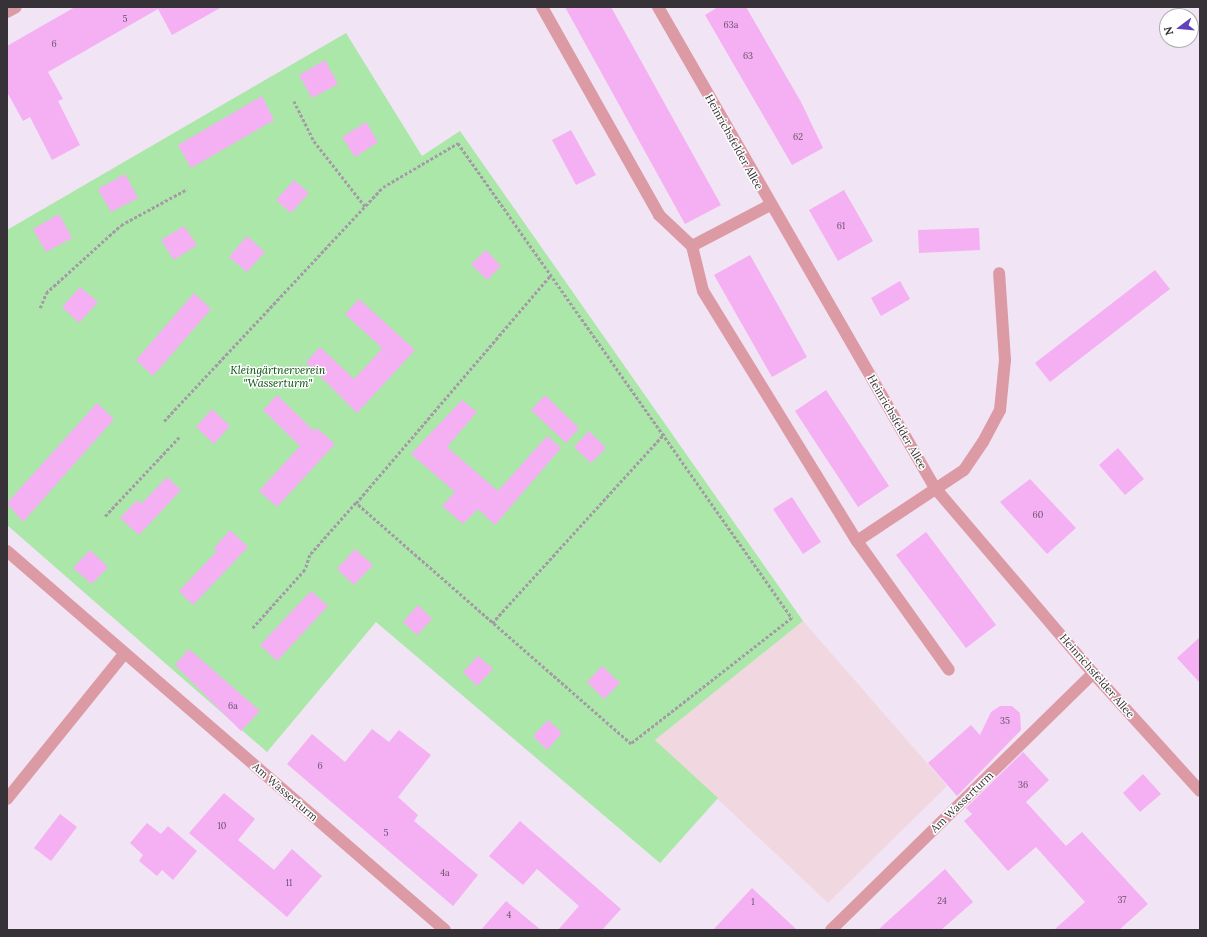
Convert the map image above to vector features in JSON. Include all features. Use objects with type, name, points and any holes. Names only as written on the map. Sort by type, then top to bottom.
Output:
[{"type":"street","points":[[7,12],[16,7]]},
{"type":"street","points":[[542,7],[659,215],[692,246],[703,291],[857,541],[949,670]]},
{"type":"street","name":"Heinrichsfelder Allee","points":[[658,7],[770,205],[935,488],[1093,673],[1200,791]]},
{"type":"street","points":[[692,246],[770,205]]},
{"type":"street","points":[[857,541],[964,470],[1000,410],[1005,360],[999,273]]},
{"type":"street","name":"Am Wasserturm","points":[[7,551],[124,654],[445,930]]},
{"type":"street","points":[[7,799],[124,654]]},
{"type":"street","name":"Am Wasserturm","points":[[831,930],[1093,673]]},
{"type":"path","points":[[294,101],[314,141],[365,206]]},
{"type":"path","points":[[164,421],[383,187],[458,143],[792,618],[631,744],[356,503]]},
{"type":"path","points":[[40,308],[46,293],[121,225],[187,189]]},
{"type":"path","points":[[252,629],[305,570],[310,555],[551,274]]},
{"type":"path","points":[[492,623],[664,434]]},
{"type":"path","points":[[105,516],[180,436]]},
{"type":"shaded area","points":[[803,621],[947,786],[828,903],[655,740]]},
{"type":"green space","name":"Kleingärtnerverein \"Wasserturm\"","points":[[346,33],[422,156],[460,131],[803,621],[655,740],[718,798],[660,863],[376,622],[267,752],[7,525],[7,230]]},
{"type":"building","points":[[75,7],[222,7],[172,35],[158,9],[48,72],[63,99],[58,101],[80,145],[52,160],[30,117],[23,121],[7,92],[7,46]]},
{"type":"building","points":[[565,7],[611,7],[721,205],[685,224]]},
{"type":"building","points":[[718,7],[746,7],[801,102],[823,148],[792,165],[705,15]]},
{"type":"building","points":[[325,60],[338,84],[312,98],[299,75]]},
{"type":"building","points":[[262,96],[274,120],[191,168],[178,145]]},
{"type":"building","points":[[366,122],[378,142],[355,157],[342,137]]},
{"type":"building","points":[[571,130],[596,175],[576,185],[552,140]]},
{"type":"building","points":[[125,174],[138,198],[111,212],[98,189]]},
{"type":"building","points":[[294,180],[309,193],[291,213],[276,200]]},
{"type":"building","points":[[844,190],[873,241],[838,261],[809,210]]},
{"type":"building","points":[[59,214],[72,238],[46,252],[33,229]]},
{"type":"building","points":[[184,226],[197,245],[174,260],[161,240]]},
{"type":"building","points":[[979,228],[980,250],[919,253],[918,230]]},
{"type":"building","points":[[247,236],[265,252],[247,272],[229,257]]},
{"type":"building","points":[[486,250],[501,266],[487,280],[471,264]]},
{"type":"building","points":[[750,255],[807,357],[772,377],[714,275]]},
{"type":"building","points":[[1155,270],[1170,289],[1050,382],[1035,363]]},
{"type":"building","points":[[900,281],[910,299],[881,316],[871,298]]},
{"type":"building","points":[[80,287],[98,302],[79,323],[62,307]]},
{"type":"building","points":[[194,293],[211,309],[153,376],[136,360]]},
{"type":"building","points":[[359,299],[415,350],[357,413],[306,362],[320,347],[354,379],[380,351],[382,348],[345,314]]},
{"type":"building","points":[[826,390],[889,486],[858,507],[795,411]]},
{"type":"building","points":[[277,395],[314,431],[317,428],[335,444],[277,507],[259,491],[300,446],[263,410]]},
{"type":"building","points":[[545,395],[579,428],[566,443],[531,410]]},
{"type":"building","points":[[462,400],[477,412],[447,447],[498,491],[547,436],[561,448],[495,525],[478,509],[463,524],[442,506],[455,492],[411,454]]},
{"type":"building","points":[[97,403],[114,419],[23,522],[7,503]]},
{"type":"building","points":[[212,409],[230,426],[214,444],[196,427]]},
{"type":"building","points":[[589,431],[606,448],[591,463],[574,447]]},
{"type":"building","points":[[1118,448],[1144,479],[1125,495],[1099,465]]},
{"type":"building","points":[[167,477],[181,490],[139,535],[120,518],[137,500],[141,504]]},
{"type":"building","points":[[1030,479],[1076,528],[1047,554],[1000,502]]},
{"type":"building","points":[[792,497],[821,542],[803,554],[773,509]]},
{"type":"building","points":[[230,530],[248,547],[193,605],[179,591],[217,551],[214,548]]},
{"type":"building","points":[[926,532],[996,625],[966,648],[896,555]]},
{"type":"building","points":[[355,549],[373,565],[354,585],[337,569]]},
{"type":"building","points":[[90,550],[108,567],[92,584],[73,568]]},
{"type":"building","points":[[311,591],[328,606],[277,661],[260,645]]},
{"type":"building","points":[[418,605],[432,619],[417,635],[403,622]]},
{"type":"building","points":[[1200,637],[1200,683],[1177,658]]},
{"type":"building","points":[[189,649],[260,711],[241,731],[175,665]]},
{"type":"building","points":[[478,656],[493,669],[477,686],[463,672]]},
{"type":"building","points":[[602,666],[620,683],[604,699],[587,682]]},
{"type":"building","points":[[1000,706],[1012,706],[1020,713],[1021,730],[957,796],[928,763],[971,725],[980,735],[991,712]]},
{"type":"building","points":[[548,720],[562,733],[547,750],[533,736]]},
{"type":"building","points":[[372,729],[389,742],[399,730],[431,755],[398,797],[418,815],[414,821],[478,875],[453,906],[287,764],[312,734],[345,762]]},
{"type":"building","points":[[1023,752],[1049,780],[1026,802],[1066,846],[1082,832],[1148,904],[1119,930],[1054,930],[1085,902],[1036,847],[1008,871],[964,821],[972,814],[966,808]]},
{"type":"building","points":[[1143,774],[1161,794],[1140,812],[1123,793]]},
{"type":"building","points":[[224,793],[255,819],[238,840],[274,870],[292,849],[322,876],[287,917],[189,833]]},
{"type":"building","points":[[60,814],[77,827],[51,861],[34,848]]},
{"type":"building","points":[[520,821],[621,909],[602,930],[558,930],[579,906],[537,869],[523,885],[489,856]]},
{"type":"building","points":[[147,823],[161,834],[168,826],[197,851],[173,880],[162,870],[157,876],[139,861],[143,855],[130,843]]},
{"type":"building","points":[[945,869],[973,902],[941,930],[878,930]]},
{"type":"building","points":[[752,888],[797,930],[713,930]]},
{"type":"building","points":[[506,901],[541,930],[481,930]]}]
